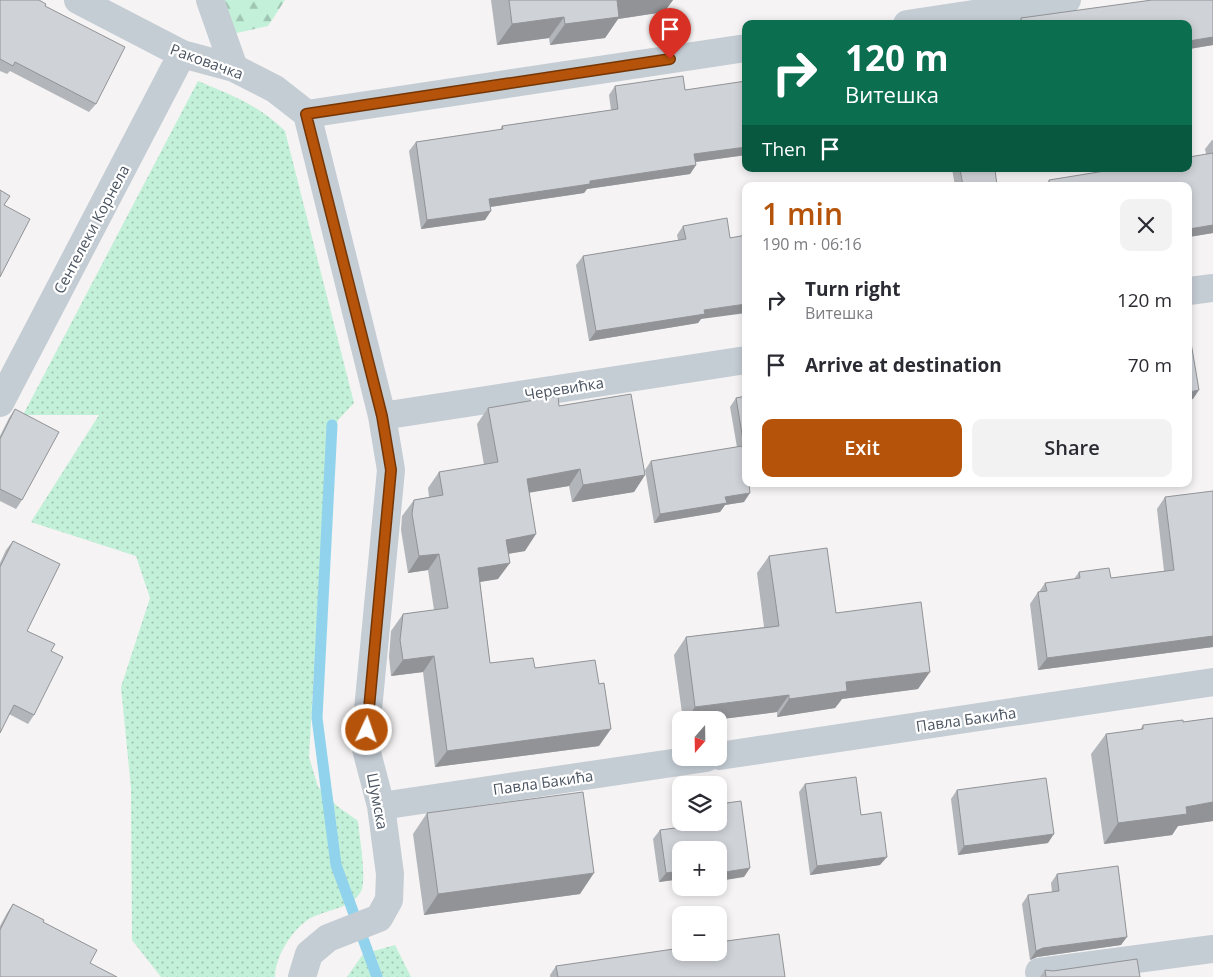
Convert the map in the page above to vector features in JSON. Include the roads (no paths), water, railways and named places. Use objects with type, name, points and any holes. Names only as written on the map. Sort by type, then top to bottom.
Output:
[{"type":"street","name":"Раковачка","points":[[78,0],[182,54],[234,68],[274,89],[306,114]]},
{"type":"street","points":[[210,0],[234,68]]},
{"type":"street","points":[[934,20],[1067,0]]},
{"type":"street","points":[[306,114],[742,49]]},
{"type":"street","name":"Сентелеки Корнела","points":[[0,403],[182,54]]},
{"type":"street","name":"Шумска","points":[[302,977],[309,954],[328,938],[379,918],[389,900],[390,874],[381,806],[366,750],[368,710],[391,470],[382,416],[306,114]]},
{"type":"street","points":[[1192,291],[1213,288]]},
{"type":"street","name":"Черевићка","points":[[382,416],[742,361]]},
{"type":"street","name":"Павла Бакића","points":[[728,755],[1213,682]]},
{"type":"street","name":"Павла Бакића","points":[[381,806],[672,763]]},
{"type":"street","points":[[1039,972],[1213,949]]},
{"type":"waterway","points":[[332,425],[317,718],[336,865],[377,977]]}]
